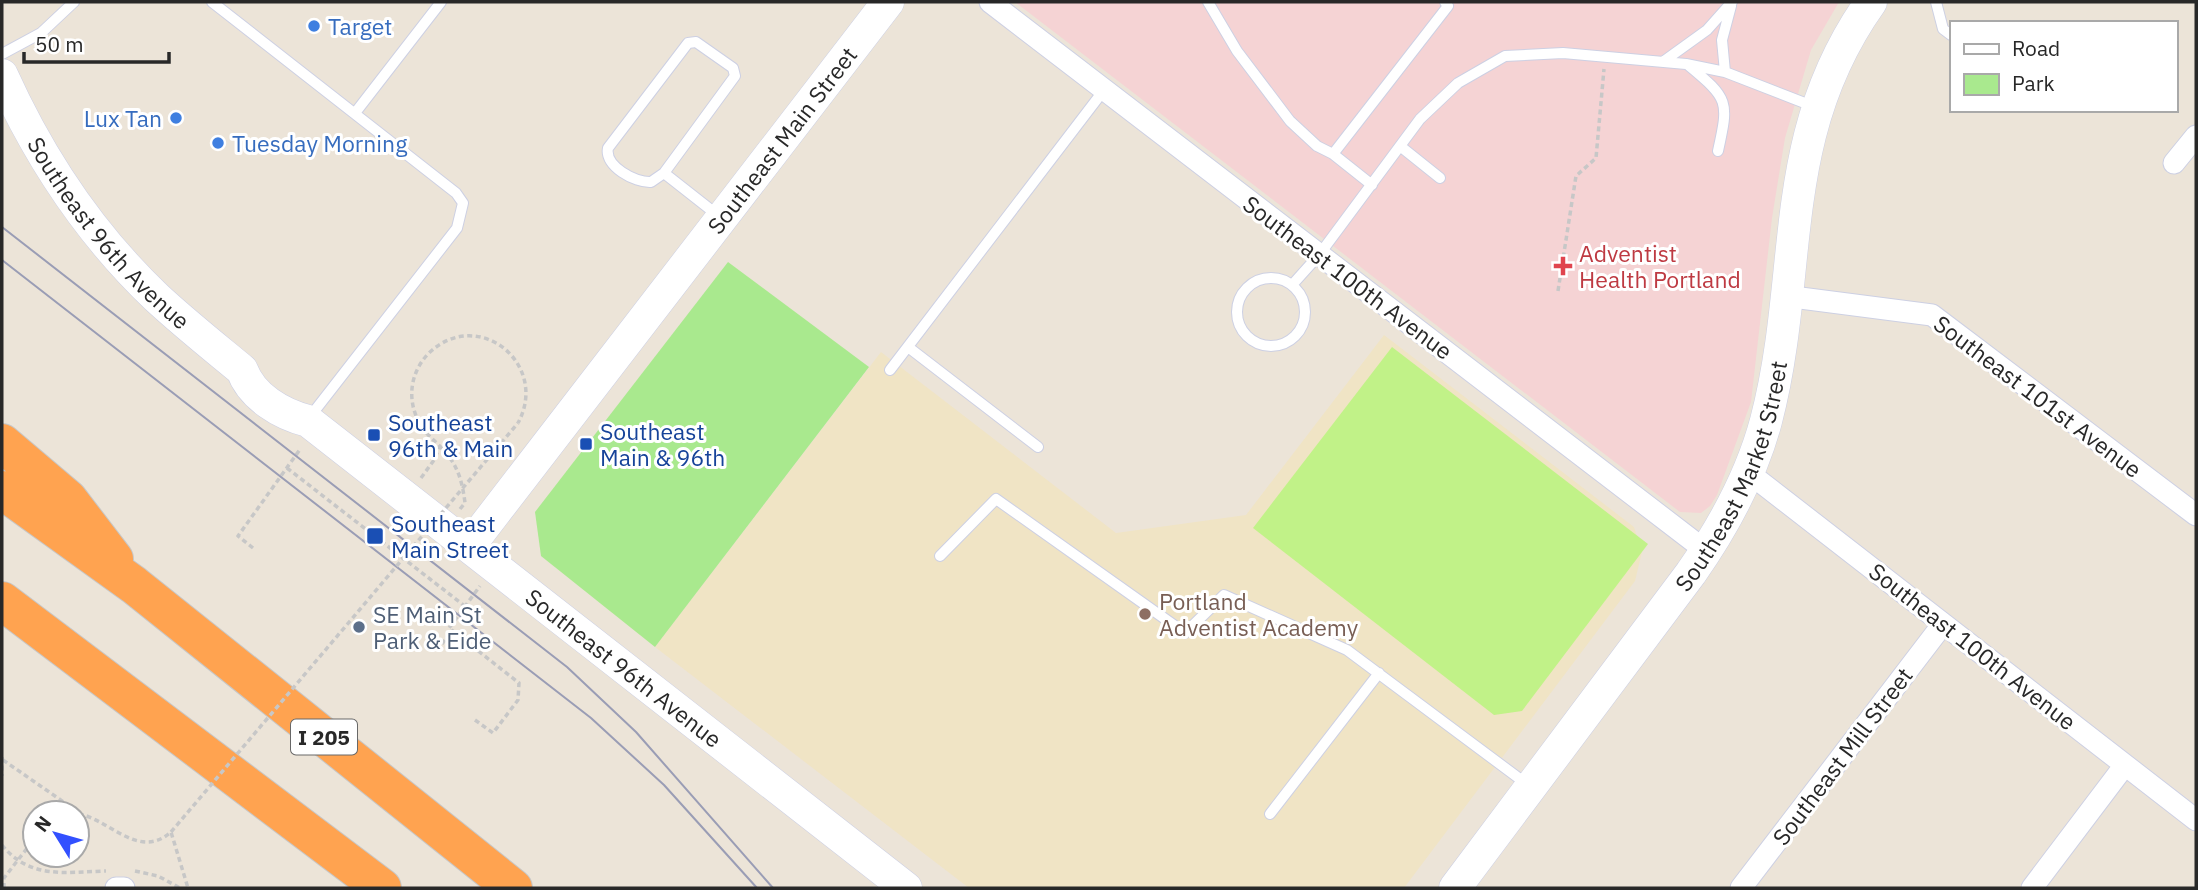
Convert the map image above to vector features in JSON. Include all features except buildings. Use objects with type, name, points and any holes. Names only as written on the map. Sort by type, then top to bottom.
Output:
[{"type":"highway","points":[[2,443],[68,499],[134,586]]},
{"type":"highway","name":"I 205","points":[[2,490],[134,586],[513,888]]},
{"type":"highway","points":[[8,609],[382,888]]},
{"type":"street","name":"Southeast Main Street","points":[[470,545],[886,2]]},
{"type":"street","name":"Southeast 100th Avenue","points":[[990,2],[1706,551]]},
{"type":"street","name":"Southeast Market Street","points":[[1455,888],[1706,551],[1724,524],[1749,473],[1770,404],[1796,197],[1817,108],[1843,47],[1871,2]]},
{"type":"street","name":"Southeast 96th Avenue","points":[[2,75],[43,155],[74,202],[108,244],[155,296],[242,370],[261,370],[298,397],[300,430],[407,496],[906,888]]},
{"type":"street","points":[[2174,163],[2196,136]]},
{"type":"street","name":"Southeast 101st Avenue","points":[[1785,296],[1932,314],[2194,507]]},
{"type":"street","name":"Southeast 100th Avenue","points":[[1749,473],[2196,820]]},
{"type":"street","name":"Southeast Mill Street","points":[[1741,888],[1943,624]]},
{"type":"street","points":[[2032,888],[2125,765]]},
{"type":"lane","points":[[2,54],[41,33],[74,2]]},
{"type":"lane","points":[[212,2],[456,193],[463,203],[463,213],[457,228],[300,430]]},
{"type":"lane","points":[[355,113],[440,2]]},
{"type":"lane","points":[[1208,2],[1263,88],[1290,121],[1317,146],[1333,154],[1372,185]]},
{"type":"lane","points":[[1333,154],[1448,6],[1446,2]]},
{"type":"lane","points":[[1664,61],[1707,30],[1732,2]]},
{"type":"lane","points":[[1725,72],[1722,40],[1732,2]]},
{"type":"lane","points":[[1936,2],[1943,29],[1950,34]]},
{"type":"lane","points":[[695,42],[733,68],[735,76],[664,173],[651,182],[639,181],[609,161],[607,151],[688,43],[695,42]]},
{"type":"lane","points":[[1292,285],[1372,185],[1420,119],[1458,83],[1505,56],[1528,52],[1686,64],[1725,72],[1817,108]]},
{"type":"lane","points":[[1686,64],[1712,85],[1724,102],[1726,114],[1718,151]]},
{"type":"lane","points":[[890,370],[1104,90]]},
{"type":"lane","points":[[1400,146],[1440,178]]},
{"type":"lane","points":[[664,173],[722,218]]},
{"type":"lane","points":[[1273,278],[1292,285],[1304,306],[1299,330],[1283,343],[1274,345],[1254,341],[1240,327],[1237,317],[1237,307],[1245,289],[1253,282],[1273,278]]},
{"type":"lane","points":[[908,347],[1038,447]]},
{"type":"lane","points":[[940,556],[996,499],[1185,633],[1224,595],[1347,650],[1531,787]]},
{"type":"lane","points":[[1270,814],[1379,673]]},
{"type":"path","points":[[1558,291],[1576,176],[1596,158],[1605,56]]},
{"type":"path","points":[[91,816],[136,841],[160,840],[171,832],[518,423],[523,413],[525,387],[521,368],[511,353],[484,338],[452,338],[438,345],[423,360],[411,386],[415,414],[461,479],[465,503]]},
{"type":"path","points":[[253,548],[238,536],[301,447],[300,430]]},
{"type":"path","points":[[407,496],[435,460],[440,446]]},
{"type":"path","points":[[287,468],[466,607]]},
{"type":"path","points":[[474,581],[481,586],[449,628],[519,683],[518,700],[493,733],[475,720]]},
{"type":"path","points":[[437,651],[452,631]]},
{"type":"path","points":[[2,758],[2,776]]},
{"type":"path","points":[[2,758],[59,799]]},
{"type":"path","points":[[171,832],[188,888]]},
{"type":"path","points":[[2,845],[19,861],[49,874],[119,880],[158,876],[180,888]]},
{"type":"path","points":[[4,888],[5,878],[21,858]]},
{"type":"shaded area","name":"Adventist Health Portland","points":[[1015,2],[1839,2],[1811,50],[1785,138],[1772,218],[1751,402],[1717,495],[1710,506],[1701,513],[1680,512]]},
{"type":"shaded area","name":"Portland Adventist Academy","points":[[1384,335],[1634,527],[1642,552],[1635,581],[1404,888],[969,888],[655,647],[881,352],[1116,533],[1246,515]]},
{"type":"green space","points":[[728,262],[869,367],[655,647],[541,556],[535,512]]},
{"type":"green space","points":[[1392,347],[1648,544],[1522,711],[1494,715],[1253,528]]},
{"type":"tram line","points":[[2,227],[567,667],[636,732],[773,888]]},
{"type":"tram line","points":[[2,260],[591,718],[664,785],[757,888]]},
{"type":"place","name":"Target","points":[[314,26]]},
{"type":"place","name":"Lux Tan","points":[[176,118]]},
{"type":"place","name":"Tuesday Morning","points":[[218,143]]},
{"type":"place","name":"Adventist Health Portland","points":[[1563,266]]},
{"type":"place","name":"Southeast 96th & Main","points":[[374,435]]},
{"type":"place","name":"Southeast Main & 96th","points":[[586,444]]},
{"type":"place","name":"Southeast Main Street","points":[[375,536]]},
{"type":"place","name":"Portland Adventist Academy","points":[[1145,614]]},
{"type":"place","name":"SE Main St Park & Eide","points":[[359,627]]}]
